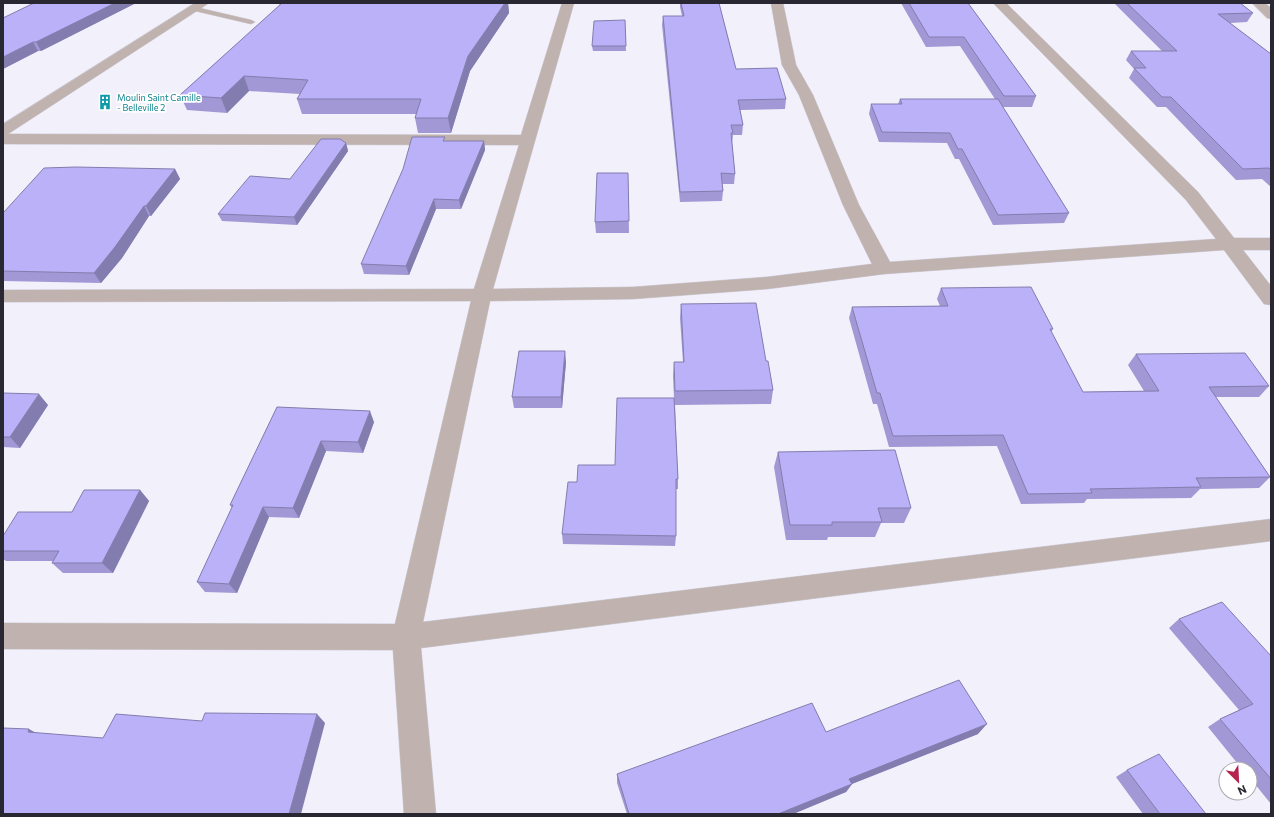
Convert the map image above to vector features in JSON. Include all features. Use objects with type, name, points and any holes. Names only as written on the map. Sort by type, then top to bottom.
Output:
[{"type":"street","points":[[420,814],[406,637],[482,295],[568,3]]},
{"type":"street","points":[[777,3],[789,65],[806,95],[852,205],[884,268]]},
{"type":"street","points":[[999,3],[1192,196],[1271,299]]},
{"type":"street","points":[[1258,3],[1271,15]]},
{"type":"street","points":[[3,131],[198,6]]},
{"type":"street","points":[[3,139],[528,140]]},
{"type":"street","points":[[3,296],[482,295],[641,292],[767,283],[884,268],[1228,244],[1271,244]]},
{"type":"street","points":[[3,636],[406,637],[1271,530]]},
{"type":"lane","points":[[198,6],[251,22]]},
{"type":"building","points":[[34,3],[115,3],[3,57],[3,18]]},
{"type":"building","points":[[282,3],[505,3],[468,56],[448,118],[415,118],[421,99],[297,99],[308,80],[244,76],[221,98],[180,95]]},
{"type":"building","points":[[681,3],[719,3],[736,69],[777,68],[786,99],[738,100],[743,125],[731,125],[733,133],[731,133],[735,174],[721,173],[723,191],[680,192],[663,16],[684,16]]},
{"type":"building","points":[[909,3],[968,3],[1036,96],[1004,96],[964,37],[929,37]]},
{"type":"building","points":[[1127,3],[1240,3],[1253,13],[1218,14],[1271,54],[1271,170],[1269,168],[1243,169],[1171,97],[1162,97],[1134,68],[1146,68],[1131,51],[1177,51]]},
{"type":"building","points":[[625,20],[626,46],[592,46],[594,21]]},
{"type":"building","points":[[900,99],[998,99],[1069,213],[998,215],[962,149],[958,149],[950,133],[882,132],[871,104],[902,104]]},
{"type":"building","points":[[412,137],[445,137],[443,141],[484,141],[459,200],[434,199],[406,266],[361,264],[403,169]]},
{"type":"building","points":[[321,139],[340,139],[346,143],[294,217],[218,214],[250,176],[290,179]]},
{"type":"building","points":[[76,167],[175,169],[146,206],[144,206],[115,247],[94,273],[3,271],[3,213],[44,168]]},
{"type":"building","points":[[597,173],[628,173],[629,221],[595,222]]},
{"type":"building","points":[[1031,287],[1053,329],[1050,329],[1083,392],[1159,391],[1136,354],[1245,353],[1269,386],[1209,387],[1270,477],[1196,478],[1201,487],[1090,489],[1092,493],[1028,494],[1003,435],[893,436],[880,393],[877,393],[852,307],[948,306],[941,288]]},
{"type":"building","points":[[756,303],[766,361],[768,361],[773,390],[675,391],[674,362],[684,362],[681,304]]},
{"type":"building","points":[[519,351],[565,351],[561,397],[512,397]]},
{"type":"building","points":[[3,393],[39,394],[10,437],[3,437]]},
{"type":"building","points":[[617,398],[674,398],[678,479],[676,479],[676,536],[562,534],[568,482],[577,482],[578,465],[615,465]]},
{"type":"building","points":[[277,407],[370,411],[358,442],[321,441],[293,508],[263,507],[229,584],[197,582],[233,505],[230,505]]},
{"type":"building","points":[[895,450],[911,508],[878,508],[882,522],[832,522],[832,525],[790,525],[778,452]]},
{"type":"building","points":[[84,490],[140,490],[102,563],[52,563],[59,551],[3,551],[3,536],[18,512],[72,512]]},
{"type":"building","points":[[1222,602],[1271,656],[1271,779],[1258,764],[1258,761],[1256,761],[1220,719],[1253,704],[1179,619]]},
{"type":"building","points":[[959,680],[987,724],[849,779],[852,784],[778,814],[629,814],[617,774],[812,703],[826,732]]},
{"type":"building","points":[[205,713],[317,714],[289,814],[3,814],[3,728],[29,729],[28,732],[103,738],[116,714],[202,721]]},
{"type":"building","points":[[1159,754],[1206,814],[1160,814],[1127,770]]},
{"type":"place","name":"Moulin Saint Camille - Belleville 2","points":[[105,102]]}]
